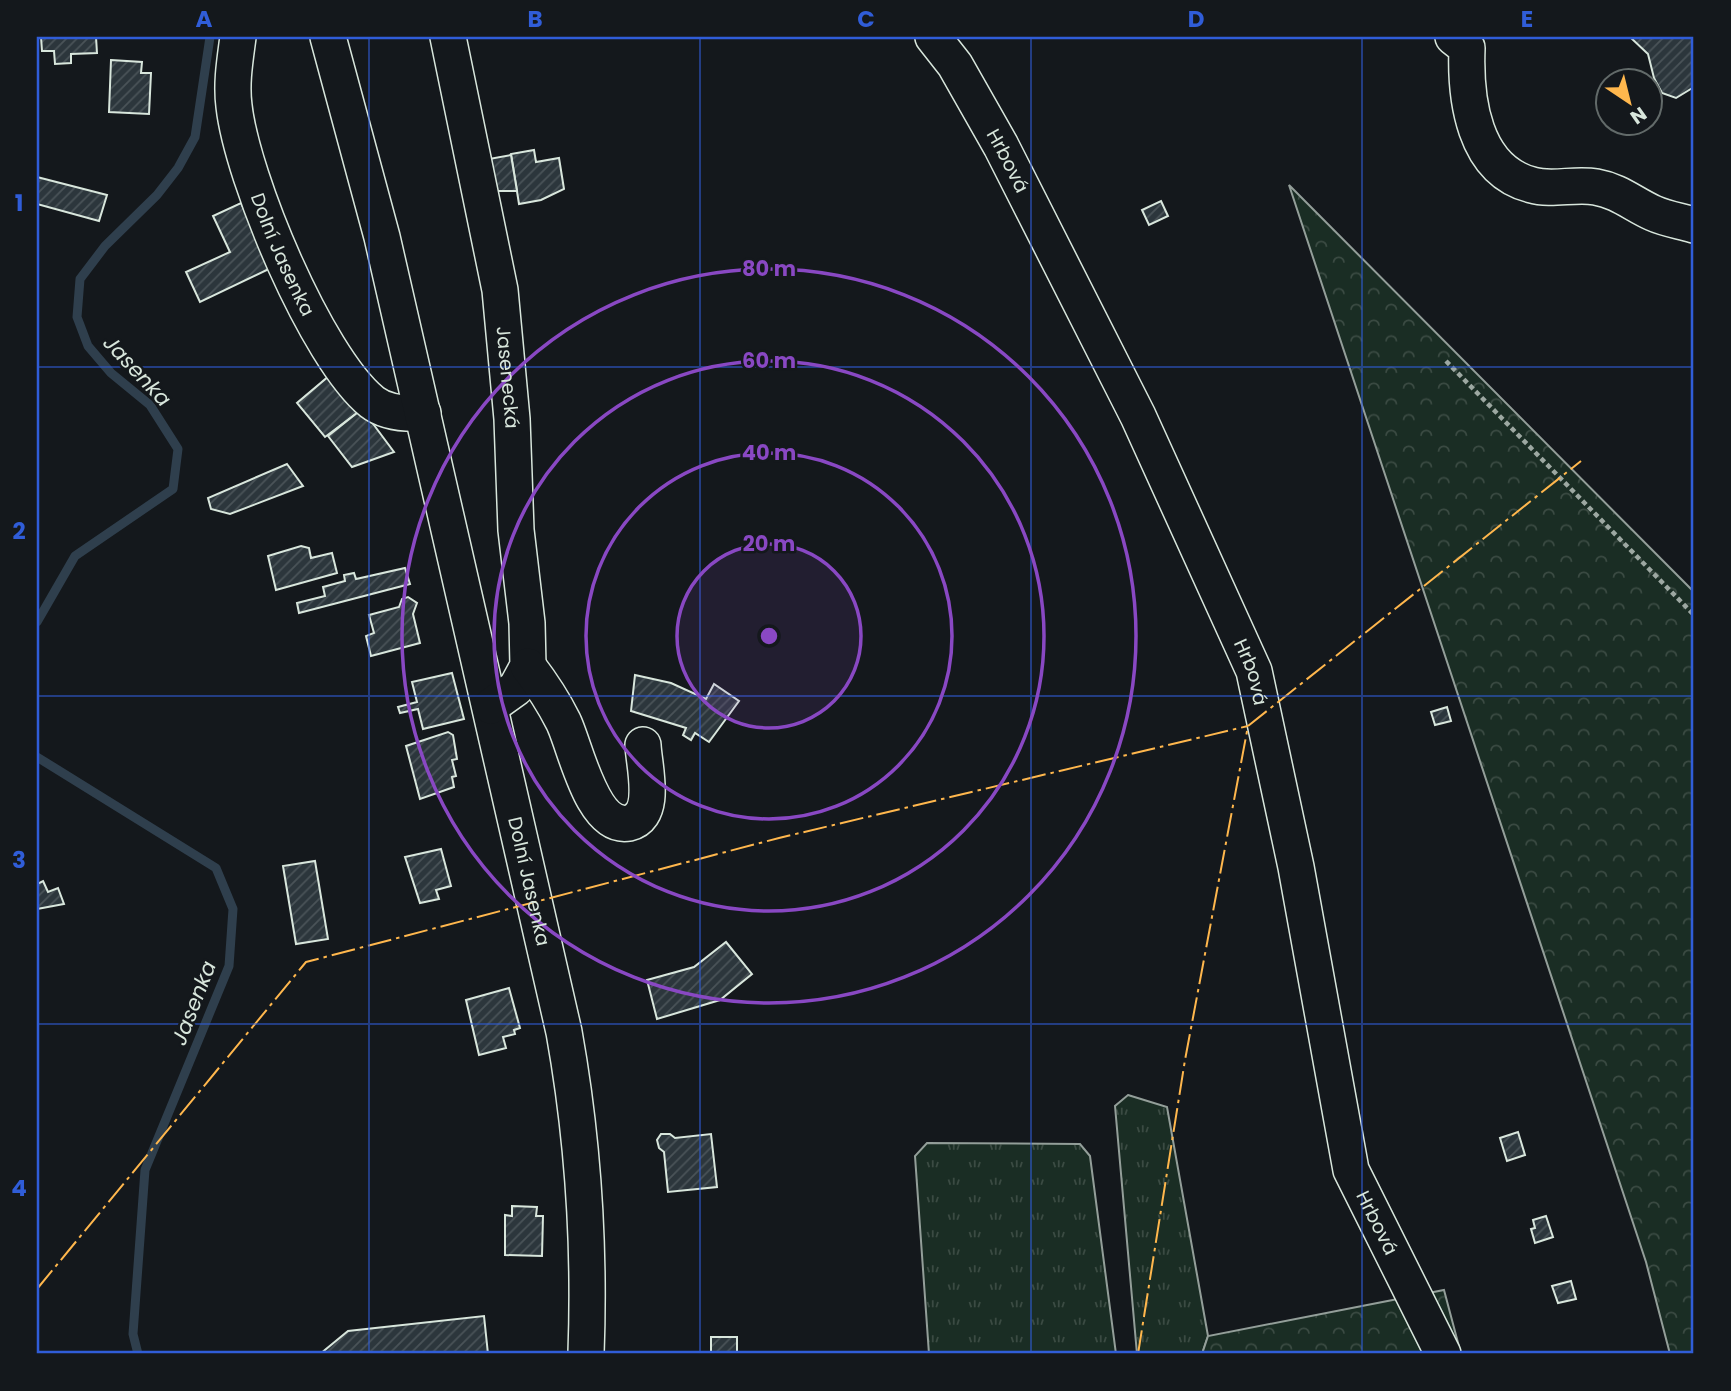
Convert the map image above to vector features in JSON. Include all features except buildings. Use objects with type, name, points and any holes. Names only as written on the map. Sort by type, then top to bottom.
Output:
[{"type":"street","name":"Dolní Jasenka","points":[[238,37],[233,83],[234,107],[245,153],[286,267],[339,362],[373,403],[395,412],[423,414]]},
{"type":"street","name":"Dolní Jasenka","points":[[328,37],[354,124],[423,414],[491,706],[570,1066],[584,1197],[586,1354]]},
{"type":"street","name":"Jasenecká","points":[[448,37],[500,290],[512,419],[516,530],[527,623],[528,666]]},
{"type":"street","name":"Hrbová","points":[[933,37],[955,65],[1001,146],[1138,416],[1254,671],[1296,867],[1351,1170],[1443,1354]]},
{"type":"street","points":[[1453,37],[1467,48],[1466,82],[1485,152],[1503,171],[1532,186],[1593,186],[1619,193],[1653,214],[1694,225]]},
{"type":"street","points":[[491,706],[516,688],[528,666],[564,723],[590,790],[610,818],[622,824],[635,821],[643,815],[647,804],[643,745]]},
{"type":"path","points":[[1446,361],[1694,615]]},
{"type":"green space","points":[[1289,185],[1694,592],[1694,1354],[1670,1354],[1646,1262]]},
{"type":"green space","points":[[1128,1095],[1167,1107],[1208,1336],[1202,1354],[1137,1354],[1115,1106]]},
{"type":"green space","points":[[927,1143],[1080,1144],[1090,1156],[1116,1354],[929,1354],[915,1156]]},
{"type":"green space","points":[[1444,1290],[1461,1354],[1202,1354],[1208,1336]]},
{"type":"waterway","name":"Jasenka","points":[[37,622],[75,556],[173,489],[178,449],[150,405],[111,373],[88,346],[77,317],[80,279],[105,246],[157,195],[178,168],[195,137],[210,37]]},
{"type":"waterway","name":"Jasenka","points":[[37,757],[216,868],[233,909],[229,966],[145,1170],[133,1334],[138,1354]]},
{"type":"power","points":[[1138,1354],[1185,1060],[1248,726],[1581,461]]},
{"type":"power","points":[[37,1289],[306,962],[779,838],[1248,726]]}]
